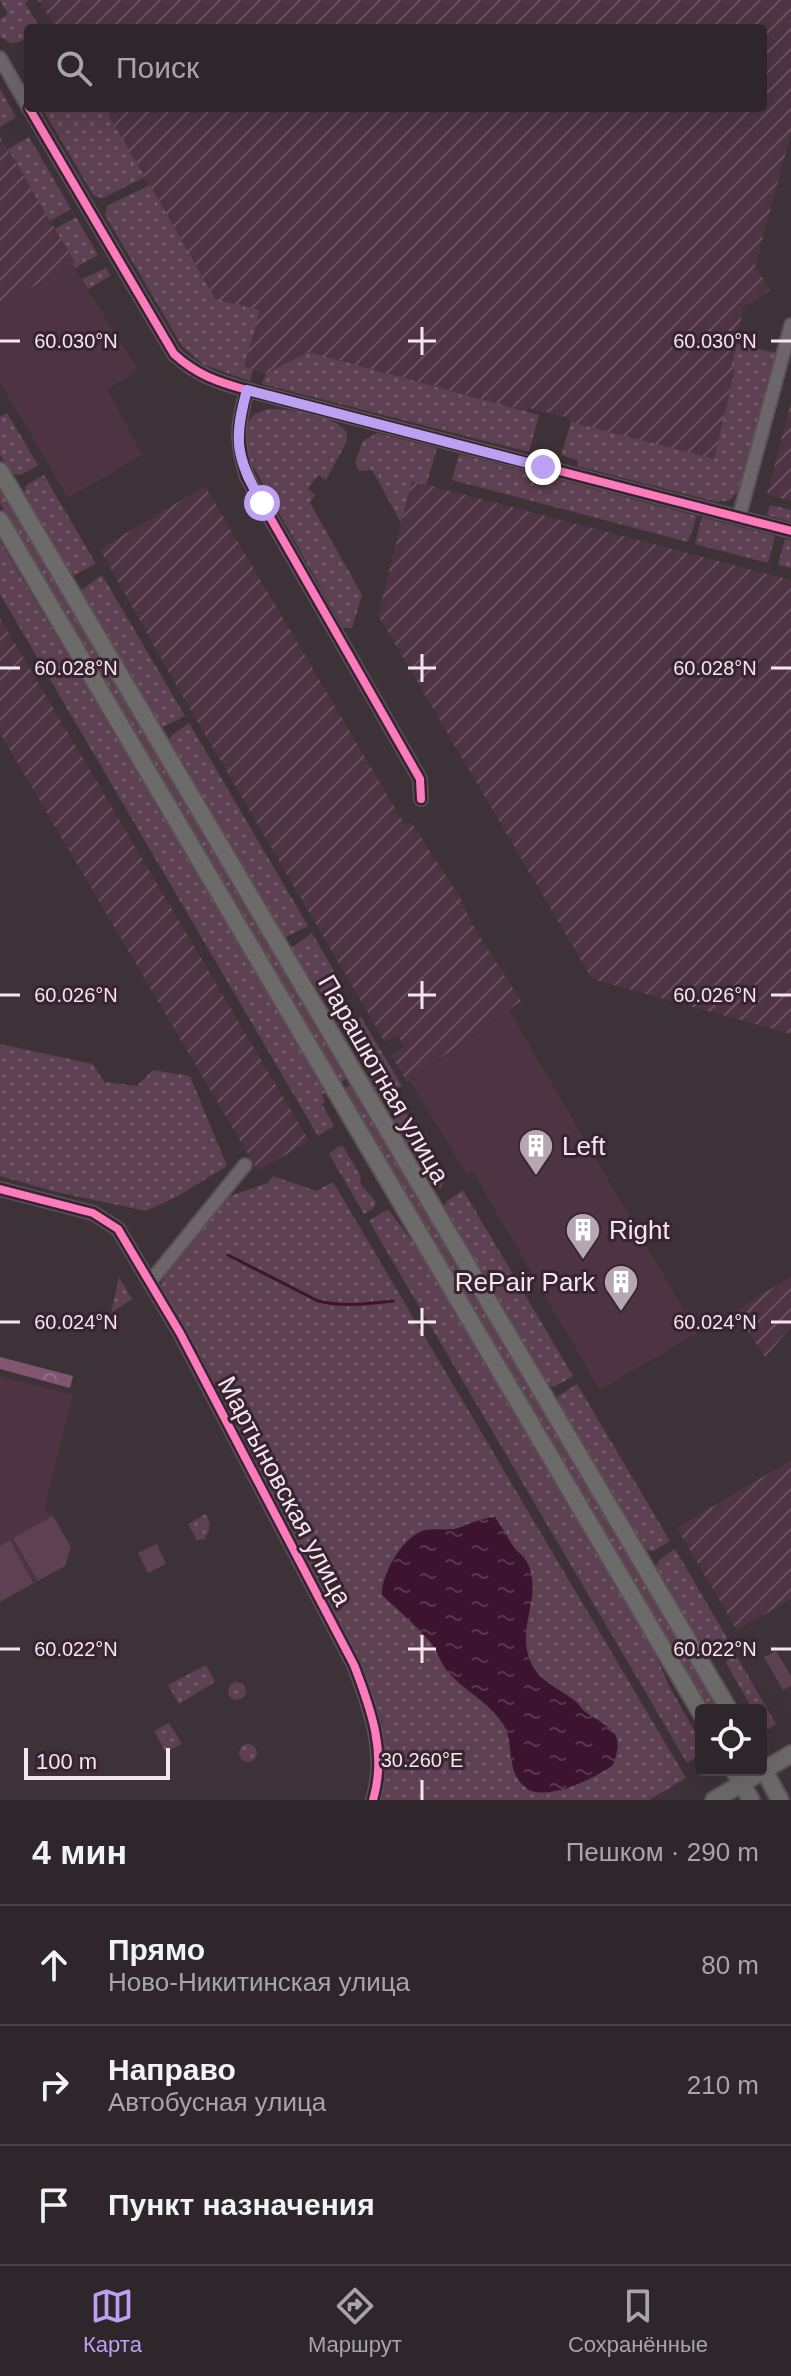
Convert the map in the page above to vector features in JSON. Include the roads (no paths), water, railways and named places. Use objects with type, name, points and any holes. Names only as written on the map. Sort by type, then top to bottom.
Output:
[{"type":"main road","name":"Парашютная улица","points":[[0,471],[725,1704]]},
{"type":"main road","name":"Парашютная улица","points":[[0,520],[696,1704]]},
{"type":"main road","points":[[767,1766],[791,1754]]},
{"type":"main road","points":[[766,1776],[780,1800]]},
{"type":"main road","points":[[714,1800],[738,1777],[751,1800]]},
{"type":"street","points":[[0,58],[24,101]]},
{"type":"street","points":[[30,112],[174,354],[210,380],[791,531]]},
{"type":"street","points":[[739,517],[791,325]]},
{"type":"street","points":[[247,390],[237,430],[247,477],[420,779],[421,799]]},
{"type":"street","points":[[150,1282],[245,1165]]},
{"type":"street","name":"Мартыновская улица","points":[[0,1189],[93,1213],[118,1229],[251,1466],[354,1665],[376,1735],[379,1770],[373,1800]]},
{"type":"water","points":[[495,1517],[531,1573],[533,1585],[526,1645],[535,1670],[614,1732],[617,1738],[613,1765],[560,1790],[538,1792],[529,1790],[521,1783],[513,1767],[503,1724],[449,1673],[430,1642],[382,1595],[385,1577],[395,1556],[418,1533],[430,1529],[454,1529]]},
{"type":"waterway","points":[[228,1255],[318,1301],[346,1304],[393,1301]]},
{"type":"place","name":"Left","points":[[536,1177]]},
{"type":"place","name":"Right","points":[[583,1261]]},
{"type":"place","name":"RePair Park","points":[[621,1313]]}]
